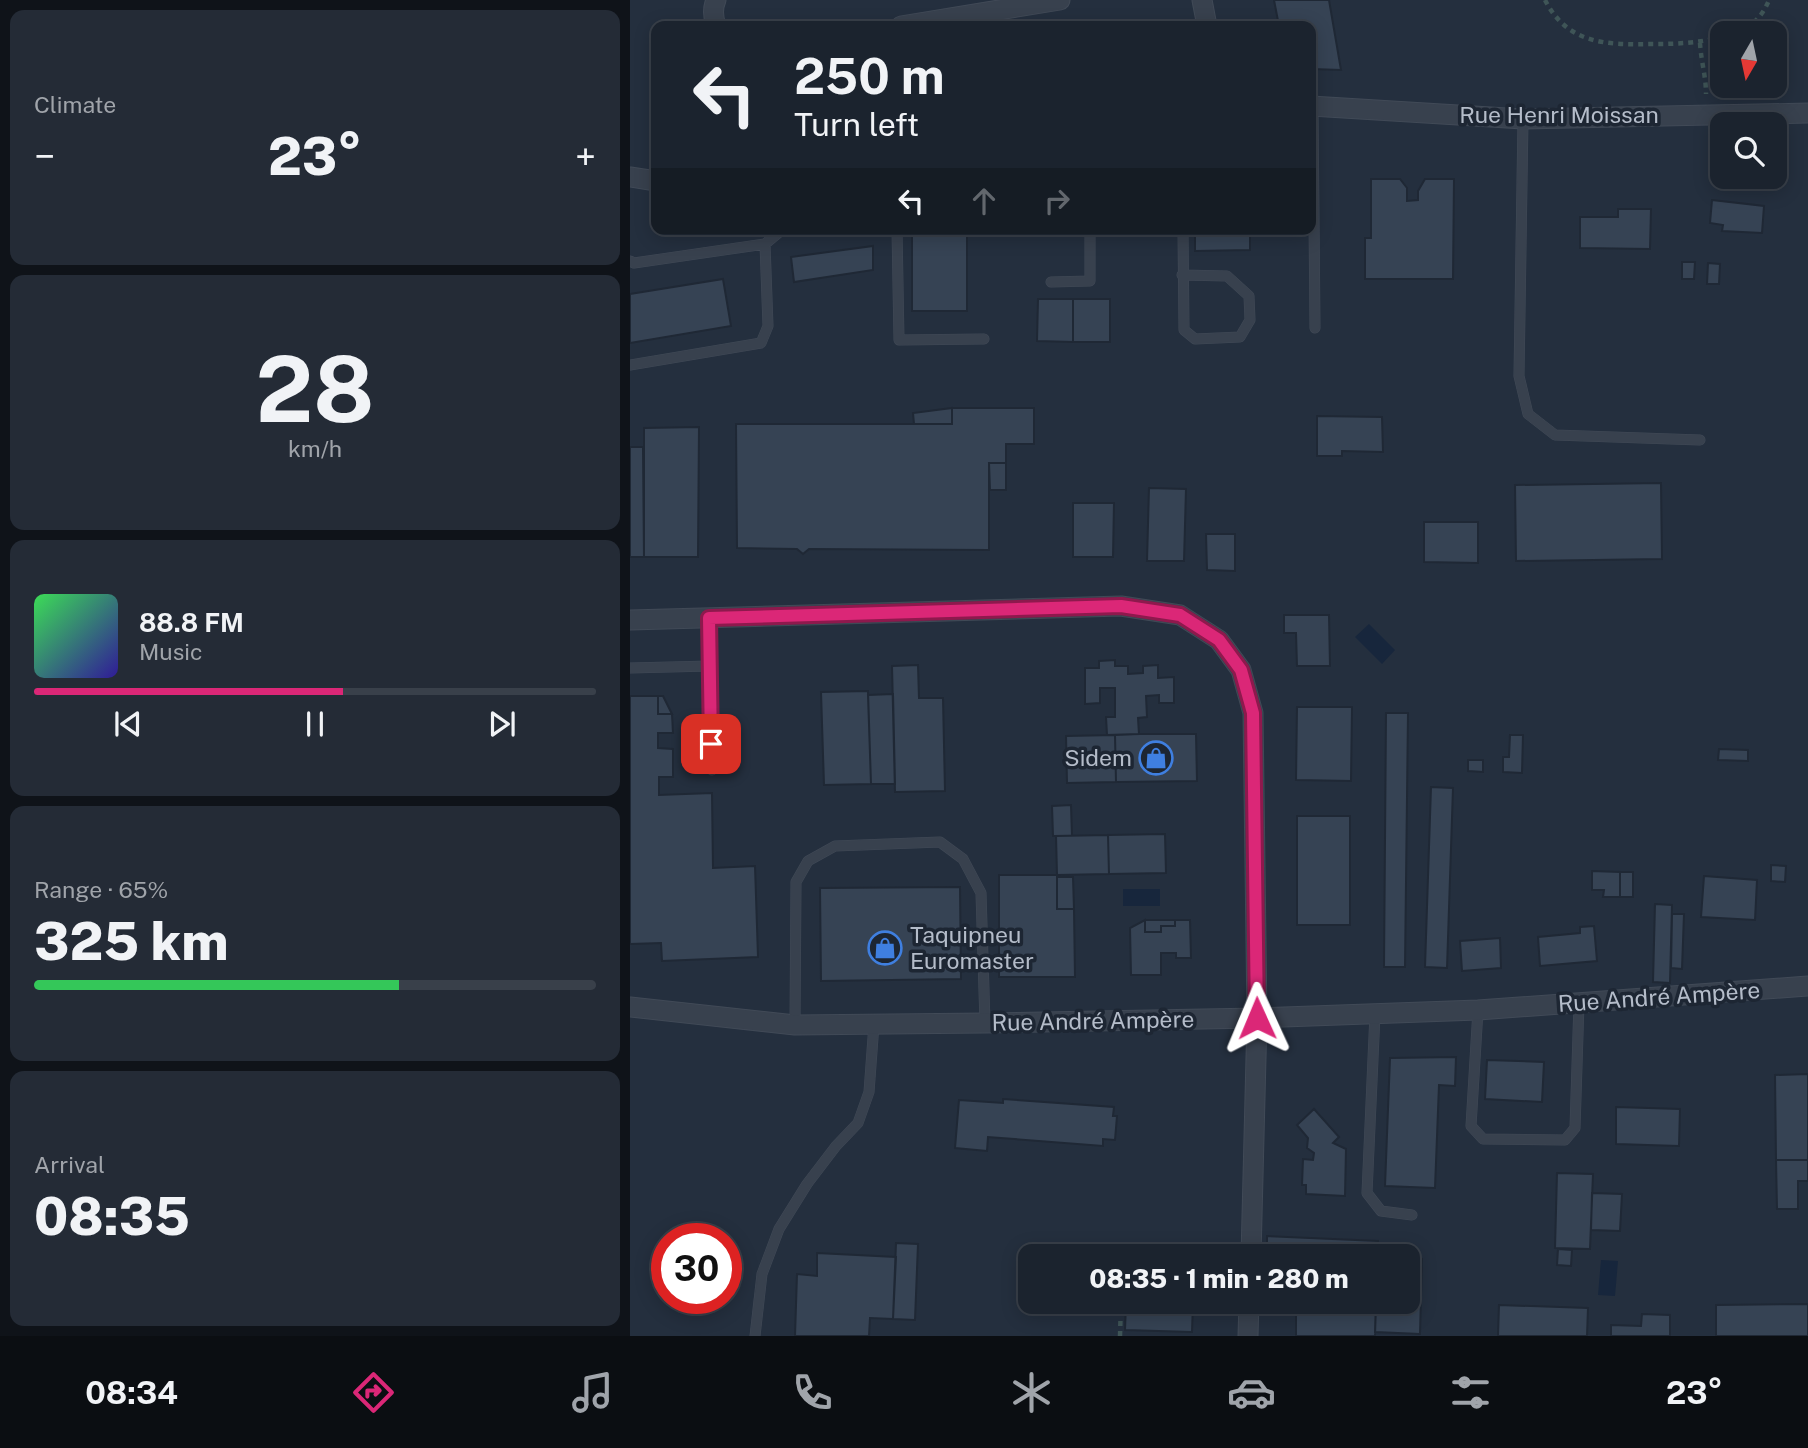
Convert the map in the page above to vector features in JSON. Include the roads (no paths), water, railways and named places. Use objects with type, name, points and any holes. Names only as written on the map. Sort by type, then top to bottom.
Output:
[{"type":"street","points":[[714,21],[713,6],[716,0]]},
{"type":"street","points":[[932,21],[1060,0]]},
{"type":"street","points":[[1202,0],[1206,21]]},
{"type":"street","name":"Rue Henri Moissan","points":[[1316,106],[1523,119],[1808,113]]},
{"type":"street","points":[[630,177],[651,182]]},
{"type":"street","points":[[630,187],[651,184]]},
{"type":"street","points":[[630,620],[1121,606],[1180,615],[1219,640],[1241,670],[1253,713],[1257,1018],[1251,1244]]},
{"type":"street","name":"Rue André Ampère","points":[[630,1007],[795,1025],[985,1023],[1257,1018],[1478,1010],[1808,986]]},
{"type":"street","points":[[1248,1336],[1249,1314]]},
{"type":"lane","points":[[1523,119],[1519,376],[1528,414],[1555,435],[1700,440]]},
{"type":"lane","points":[[630,261],[634,263],[765,244],[776,235]]},
{"type":"lane","points":[[897,235],[899,340],[984,339]]},
{"type":"lane","points":[[1051,282],[1090,281],[1090,235]]},
{"type":"lane","points":[[1182,275],[1227,275],[1250,296],[1250,320],[1240,337],[1195,339],[1184,330],[1182,275],[1184,235]]},
{"type":"lane","points":[[1314,235],[1315,328]]},
{"type":"lane","points":[[630,365],[761,343],[768,326],[765,244]]},
{"type":"lane","points":[[709,618],[712,770]]},
{"type":"lane","points":[[630,668],[710,666]]},
{"type":"lane","points":[[795,1025],[796,882],[808,861],[835,846],[940,842],[963,859],[981,893],[985,1023]]},
{"type":"lane","points":[[1478,1010],[1471,1126],[1483,1139],[1565,1140],[1575,1129],[1579,1003]]},
{"type":"lane","points":[[1375,1014],[1367,1193],[1381,1211],[1412,1215]]},
{"type":"lane","points":[[755,1336],[762,1274],[779,1230],[807,1184],[836,1146],[858,1123],[869,1091],[874,1024]]},
{"type":"water","points":[[1369,624],[1395,650],[1382,664],[1355,637]]},
{"type":"water","points":[[1123,889],[1160,889],[1160,906],[1123,906]]},
{"type":"water","points":[[1601,1260],[1618,1261],[1615,1296],[1598,1295]]},
{"type":"place","name":"Sidem","points":[[1156,758]]},
{"type":"place","name":"Taquipneu Euromaster","points":[[885,948]]}]
